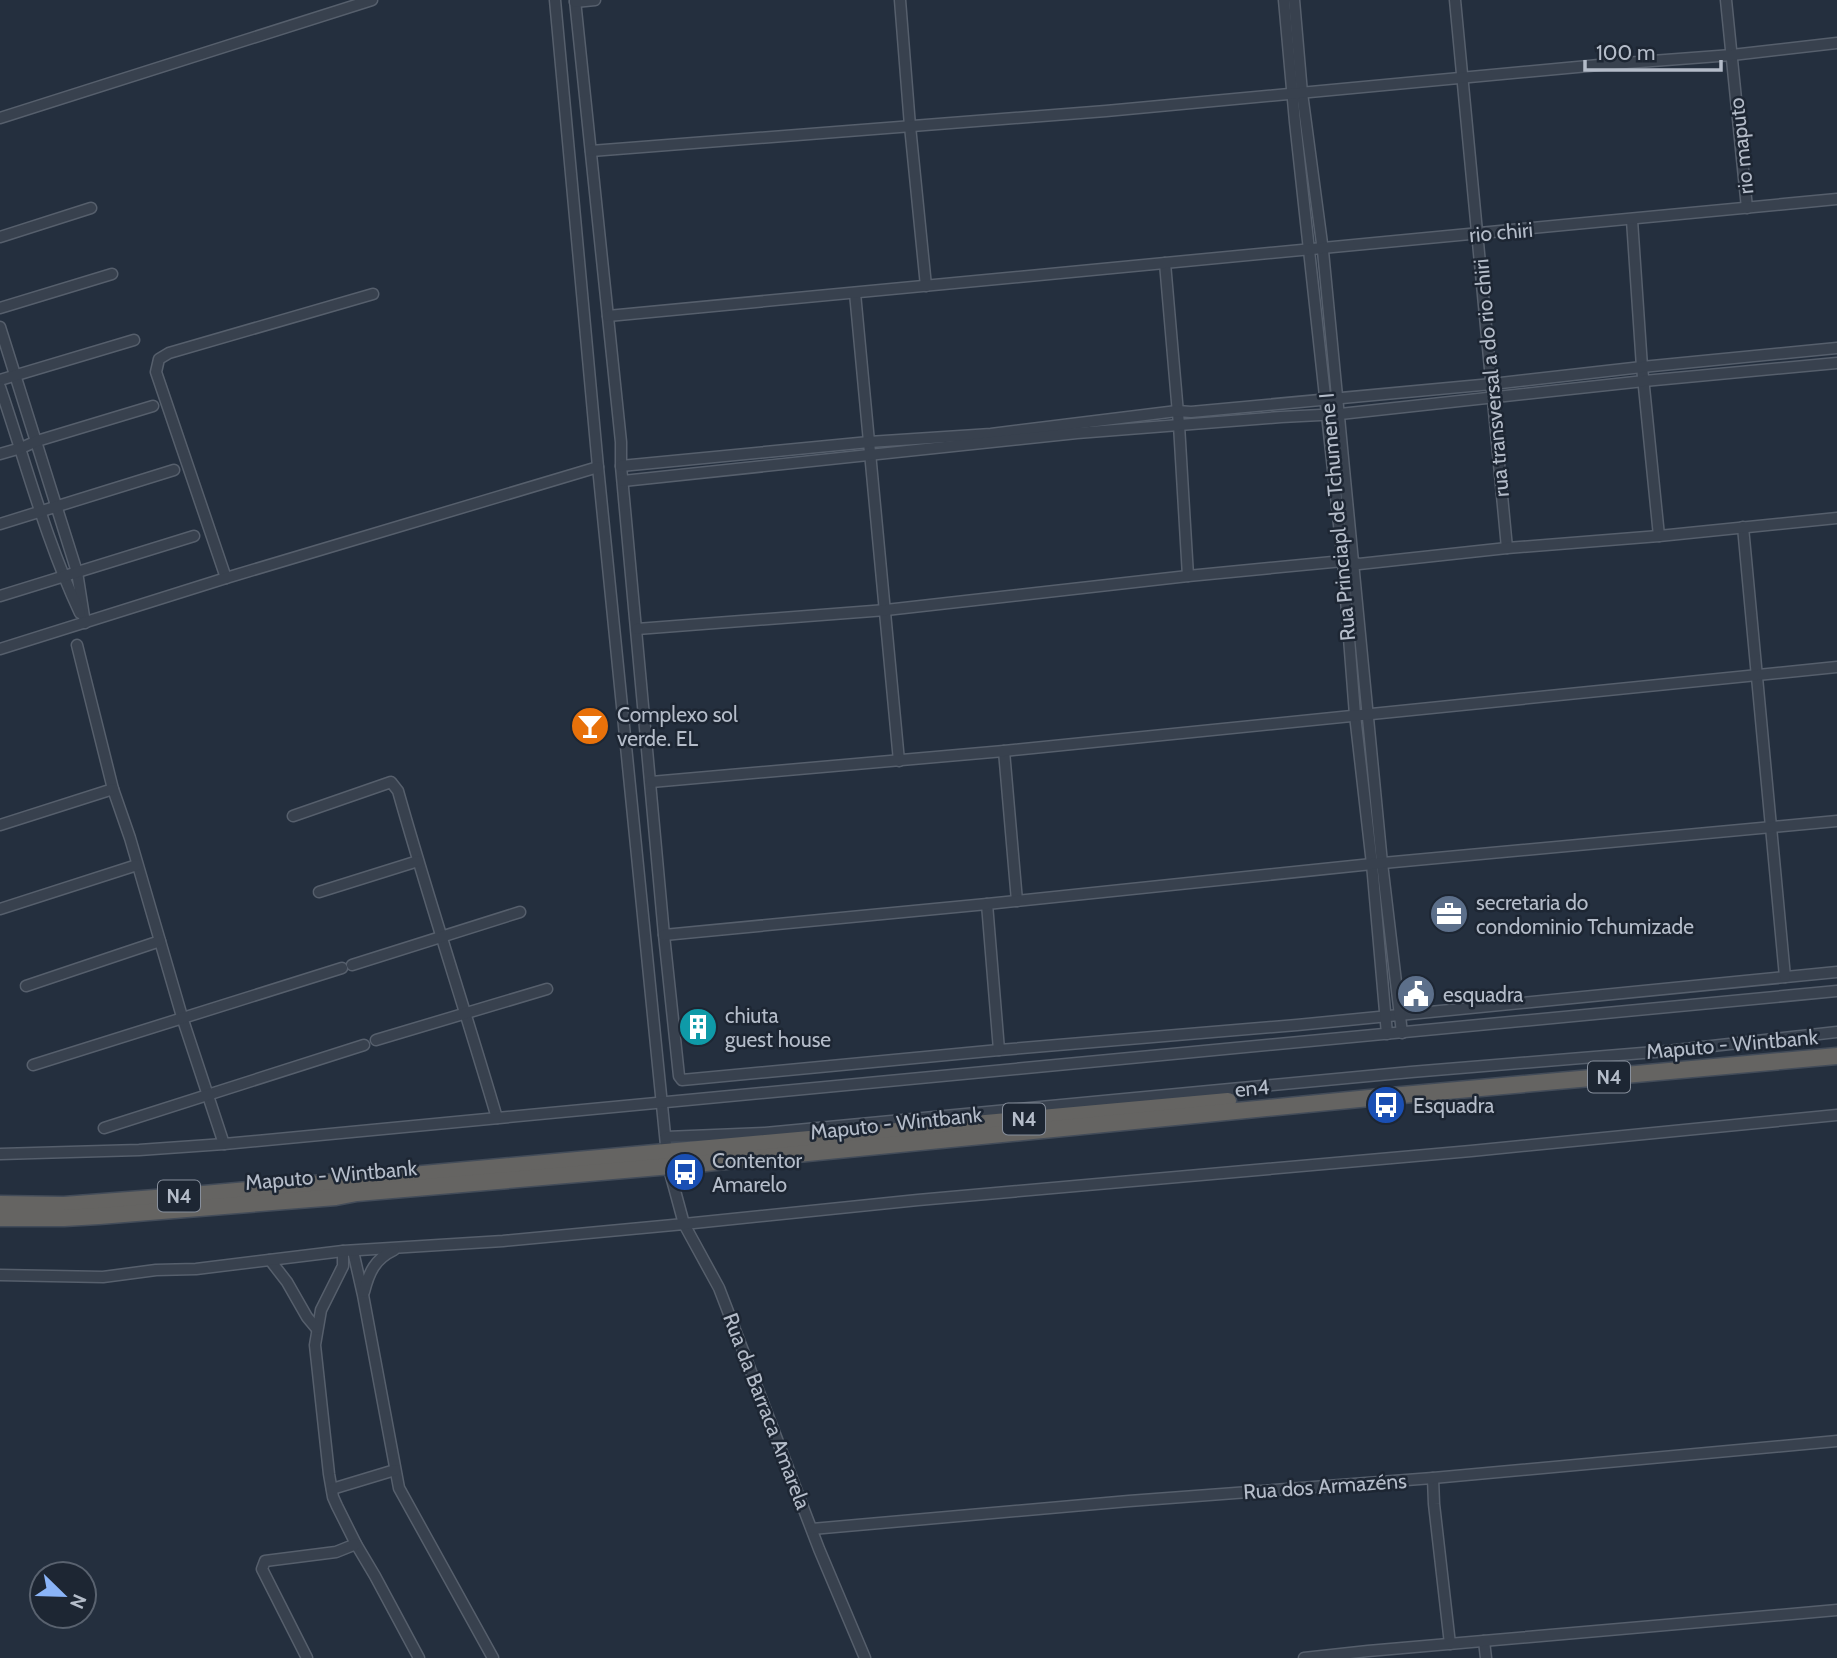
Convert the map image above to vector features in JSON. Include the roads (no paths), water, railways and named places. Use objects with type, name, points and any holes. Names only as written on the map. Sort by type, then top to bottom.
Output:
[{"type":"highway","name":"Maputo - Wintbank","points":[[0,1204],[64,1205],[110,1202],[1837,1045]]},
{"type":"highway","name":"Maputo - Wintbank","points":[[0,1218],[99,1216],[336,1197],[667,1152],[1837,1055]]},
{"type":"street","name":"Rua da Barraca Amarela","points":[[555,0],[598,467],[667,1152],[684,1224],[719,1288],[865,1658]]},
{"type":"street","points":[[595,0],[575,1],[621,442],[664,935],[679,1076],[682,1080],[1386,1017],[1837,972]]},
{"type":"street","points":[[900,0],[926,286]]},
{"type":"street","name":"Rua Princiapl de Tchumene I","points":[[1284,0],[1323,251],[1340,414],[1355,715],[1402,1033]]},
{"type":"street","name":"Rua Princiapl de Tchumene I","points":[[1294,0],[1310,252],[1327,415],[1368,713],[1387,1034]]},
{"type":"street","name":"rua transversal a do rio chiri","points":[[1455,0],[1507,548]]},
{"type":"street","name":"rio maputo","points":[[1726,0],[1747,208]]},
{"type":"street","points":[[0,118],[367,1]]},
{"type":"street","points":[[591,151],[910,127],[1837,43]]},
{"type":"street","name":"rio chiri","points":[[608,316],[1165,263],[1323,251],[1837,199]]},
{"type":"street","points":[[0,237],[91,208]]},
{"type":"street","points":[[1632,220],[1642,367],[1659,536]]},
{"type":"street","points":[[1165,263],[1188,576]]},
{"type":"street","points":[[0,308],[112,274]]},
{"type":"street","points":[[855,293],[899,761]]},
{"type":"street","points":[[226,578],[156,372],[159,359],[169,353],[373,294]]},
{"type":"street","points":[[0,327],[77,572],[85,623]]},
{"type":"street","points":[[0,380],[134,340]]},
{"type":"street","points":[[621,466],[869,442],[991,434],[1177,411],[1338,399],[1837,348]]},
{"type":"street","points":[[623,481],[1077,433],[1281,416],[1340,414],[1837,363]]},
{"type":"street","points":[[0,387],[63,576],[85,623]]},
{"type":"street","points":[[0,454],[37,440],[153,406]]},
{"type":"street","points":[[0,649],[226,578],[598,467]]},
{"type":"street","points":[[0,524],[174,470]]},
{"type":"street","points":[[637,629],[886,610],[1188,576],[1348,562],[1359,564],[1837,517]]},
{"type":"street","points":[[1743,527],[1785,977]]},
{"type":"street","points":[[0,596],[194,536]]},
{"type":"street","points":[[77,645],[113,789],[183,1020],[224,1144]]},
{"type":"street","points":[[651,782],[1004,751],[1837,667]]},
{"type":"street","points":[[1004,751],[1017,901]]},
{"type":"street","points":[[293,816],[391,782],[398,791],[497,1118]]},
{"type":"street","points":[[0,825],[113,789]]},
{"type":"street","points":[[664,935],[1837,821]]},
{"type":"street","points":[[319,892],[418,861]]},
{"type":"street","points":[[0,909],[137,865]]},
{"type":"street","points":[[987,904],[999,1051]]},
{"type":"street","points":[[33,1065],[520,912]]},
{"type":"street","points":[[26,986],[160,941]]},
{"type":"street","points":[[376,1040],[547,989]]},
{"type":"street","points":[[0,1154],[139,1150],[224,1144],[1837,991]]},
{"type":"street","name":"en4","points":[[667,1152],[777,1132],[1498,1064],[1667,1051],[1837,1032]]},
{"type":"street","points":[[104,1128],[364,1045]]},
{"type":"street","points":[[0,1275],[103,1277],[156,1270],[196,1269],[348,1251],[503,1241],[1837,1115]]},
{"type":"street","points":[[363,1295],[380,1257],[401,1247]]},
{"type":"street","points":[[348,1251],[363,1295],[399,1488],[493,1658]]},
{"type":"street","points":[[348,1251],[321,1310],[315,1345],[333,1497],[419,1658]]},
{"type":"street","points":[[270,1260],[317,1329]]},
{"type":"street","name":"Rua dos Armazéns","points":[[812,1529],[1433,1478],[1837,1441]]},
{"type":"street","points":[[332,1489],[396,1471]]},
{"type":"street","points":[[1433,1478],[1450,1644]]},
{"type":"street","points":[[307,1658],[262,1569],[263,1564],[265,1561],[337,1552],[356,1544]]},
{"type":"street","points":[[1304,1658],[1837,1610]]},
{"type":"street","points":[[1484,1641],[1486,1658]]},
{"type":"place","name":"Complexo sol verde. EL","points":[[590,726]]},
{"type":"place","name":"secretaria do condominio Tchumizade","points":[[1449,914]]},
{"type":"place","name":"esquadra","points":[[1416,994]]},
{"type":"place","name":"chiuta guest house","points":[[698,1027]]},
{"type":"place","name":"Esquadra","points":[[1386,1105]]},
{"type":"place","name":"Contentor Amarelo","points":[[685,1172]]}]
